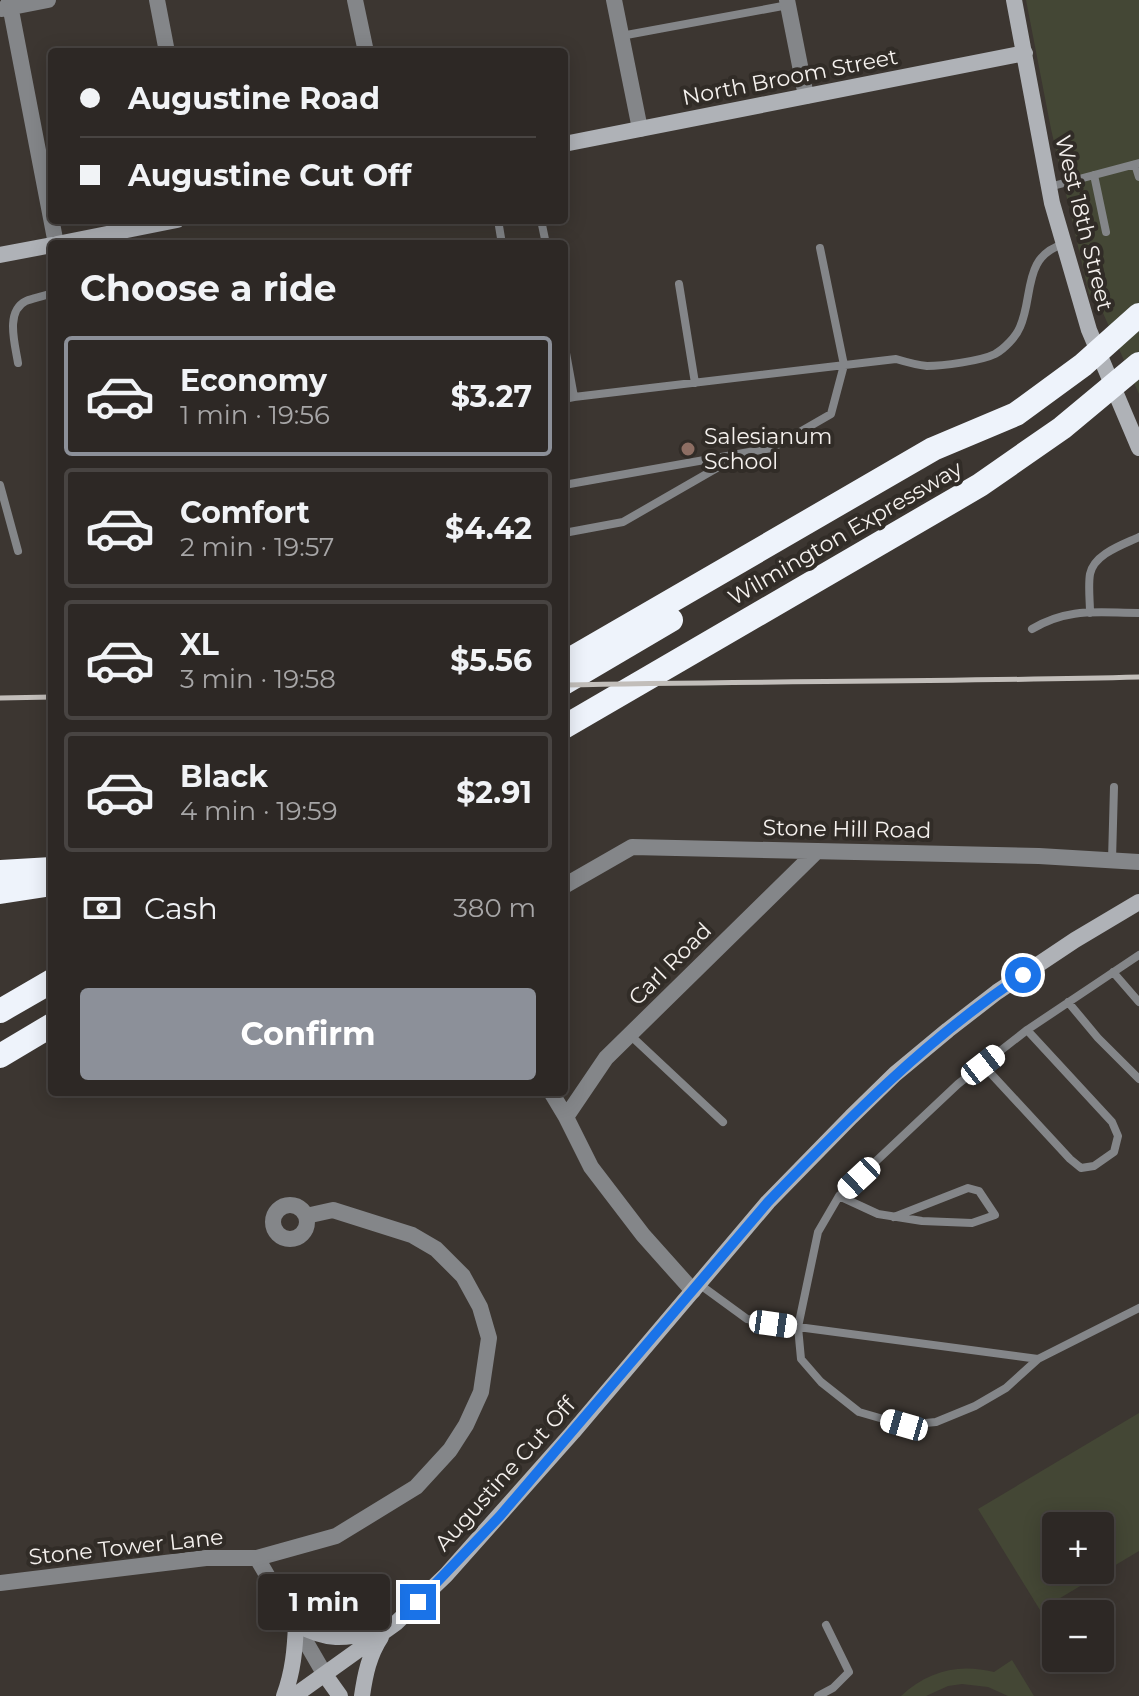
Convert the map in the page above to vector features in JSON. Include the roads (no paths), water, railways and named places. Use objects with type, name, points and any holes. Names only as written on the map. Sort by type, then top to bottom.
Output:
[{"type":"highway","points":[[568,661],[933,449],[1016,414],[1083,365],[1139,315]]},
{"type":"highway","name":"Wilmington Expressway","points":[[568,725],[980,485],[1062,428],[1139,364]]},
{"type":"highway","name":"Wilmington Expressway","points":[[568,681],[939,463],[1016,414]]},
{"type":"highway","points":[[0,872],[48,869]]},
{"type":"highway","points":[[0,892],[48,885]]},
{"type":"highway","points":[[0,1011],[48,983]]},
{"type":"highway","points":[[0,1056],[48,1027]]},
{"type":"street","points":[[48,0],[7,5],[48,209]]},
{"type":"street","points":[[157,0],[166,48]]},
{"type":"street","points":[[355,0],[365,48]]},
{"type":"street","points":[[614,0],[640,129]]},
{"type":"street","name":"West 18th Street","points":[[1014,0],[1048,188],[1099,357],[1136,440]]},
{"type":"street","points":[[787,2],[806,96]]},
{"type":"street","name":"North Broom Street","points":[[568,143],[1025,53]]},
{"type":"street","points":[[75,240],[157,224]]},
{"type":"street","points":[[0,255],[48,245]]},
{"type":"street","name":"Stone Hill Road","points":[[568,884],[632,847],[1039,856],[1139,862]]},
{"type":"street","name":"Carl Road","points":[[566,1117],[606,1058],[817,851]]},
{"type":"street","name":"Augustine Cut Off","points":[[294,1696],[388,1628],[446,1575],[768,1202],[895,1074],[997,992],[1075,940],[1138,905]]},
{"type":"street","points":[[553,1096],[591,1167],[643,1235],[696,1287]]},
{"type":"street","name":"Stone Tower Lane","points":[[0,1583],[206,1558],[257,1558],[336,1536],[416,1487],[450,1450],[481,1392],[489,1338],[480,1307],[463,1276],[436,1249],[412,1235],[333,1210],[306,1216]]},
{"type":"street","points":[[257,1558],[340,1696]]},
{"type":"street","points":[[296,1624],[315,1634],[340,1638],[388,1628]]},
{"type":"street","points":[[284,1696],[293,1664],[296,1624]]},
{"type":"street","points":[[362,1696],[375,1647],[388,1628]]},
{"type":"lane","points":[[621,36],[787,2]]},
{"type":"lane","points":[[1048,188],[1137,163],[1139,177]]},
{"type":"lane","points":[[1094,175],[1106,232]]},
{"type":"lane","points":[[568,398],[896,359],[924,366],[950,365],[995,354],[1012,340],[1021,327],[1038,263],[1050,248],[1064,244]]},
{"type":"lane","points":[[568,484],[772,448],[831,414],[844,365],[820,248]]},
{"type":"lane","points":[[679,284],[695,383]]},
{"type":"lane","points":[[18,363],[14,313],[23,302],[48,294]]},
{"type":"lane","points":[[568,364],[574,397]]},
{"type":"lane","points":[[568,532],[623,522],[740,455]]},
{"type":"lane","points":[[0,485],[18,551]]},
{"type":"lane","points":[[1090,613],[1090,576],[1098,559],[1139,537]]},
{"type":"lane","points":[[1032,629],[1071,612],[1139,613]]},
{"type":"lane","points":[[1111,860],[1114,787]]},
{"type":"lane","points":[[1139,955],[1027,1030],[958,1084],[839,1196],[818,1232],[798,1327],[801,1359],[821,1382],[859,1412],[904,1425],[936,1422],[975,1406],[1006,1388],[1038,1359],[1139,1308]]},
{"type":"lane","points":[[1113,972],[1139,1002]]},
{"type":"lane","points":[[1068,1002],[1139,1079]]},
{"type":"lane","points":[[983,1065],[1081,1168],[1094,1166],[1114,1152],[1118,1136],[1112,1122],[1027,1030]]},
{"type":"lane","points":[[630,1035],[723,1122]]},
{"type":"lane","points":[[839,1196],[878,1214],[894,1217],[922,1221],[972,1223],[995,1215],[979,1191],[968,1188],[894,1217]]},
{"type":"lane","points":[[696,1287],[747,1319],[1038,1359]]},
{"type":"lane","points":[[818,1696],[833,1688],[849,1672],[826,1625]]},
{"type":"railway","points":[[568,685],[1139,677]]},
{"type":"railway","points":[[0,698],[48,697]]},
{"type":"place","name":"Salesianum School","points":[[688,449]]}]
